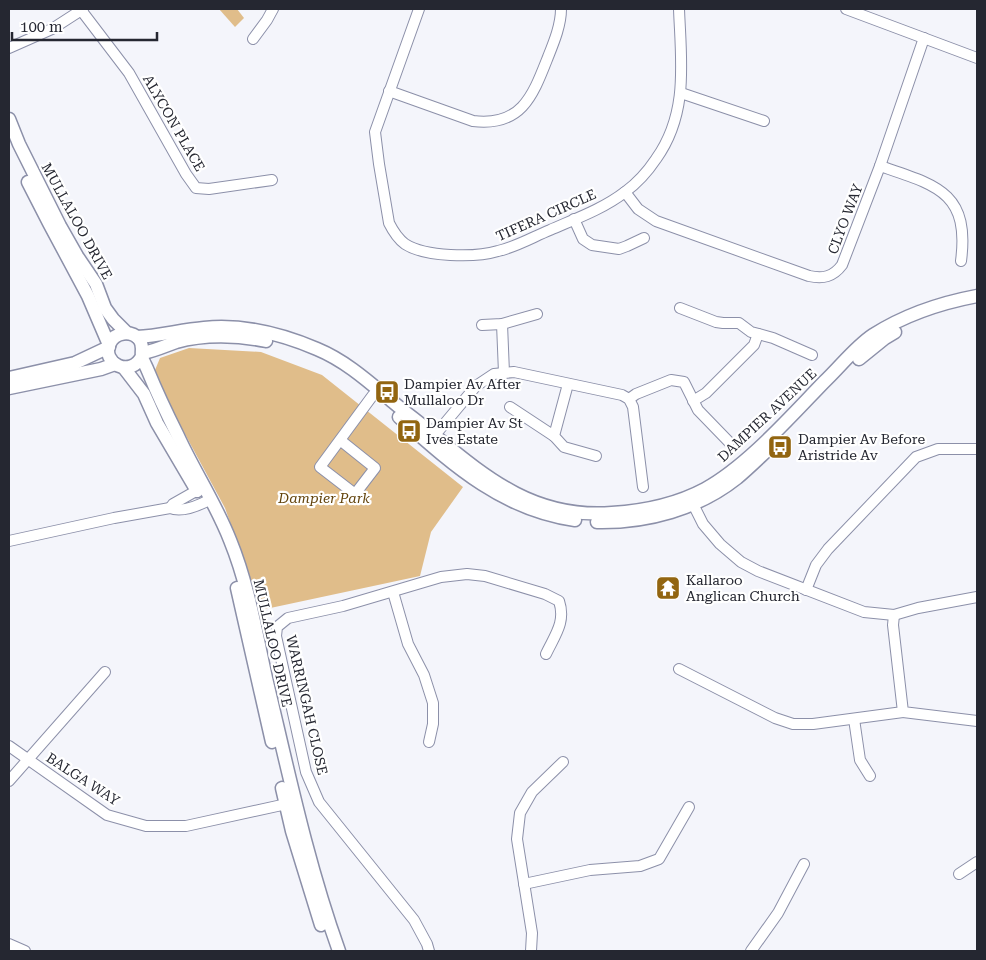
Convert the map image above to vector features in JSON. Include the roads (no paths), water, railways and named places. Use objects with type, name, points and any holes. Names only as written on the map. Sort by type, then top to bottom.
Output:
[{"type":"main road","name":"MULLALOO DRIVE","points":[[9,119],[19,144],[60,226],[96,284],[105,308],[132,335]]},
{"type":"main road","name":"MULLALOO DRIVE","points":[[9,141],[48,223],[88,296],[109,346]]},
{"type":"main road","name":"DAMPIER AVENUE","points":[[132,335],[221,326],[254,330],[292,340],[346,364],[465,462],[497,484],[536,503],[570,512],[610,514],[643,510],[674,502],[691,500],[739,464],[768,439],[871,336],[916,312],[942,303],[977,296]]},
{"type":"main road","name":"DAMPIER AVENUE","points":[[142,355],[186,340],[223,337],[253,338],[302,352],[342,372],[465,473],[507,500],[527,509],[563,519],[617,522],[662,515],[736,478],[770,448],[856,362],[884,338],[931,316],[958,308],[977,305]]},
{"type":"main road","points":[[9,378],[75,363],[109,346],[116,336],[132,335],[142,346],[142,355],[135,365],[101,369],[9,388]]},
{"type":"main road","points":[[109,346],[110,356],[119,366]]},
{"type":"main road","name":"MULLALOO DRIVE","points":[[142,355],[207,501],[230,540],[240,570],[251,609],[306,880],[330,951]]},
{"type":"main road","name":"MULLALOO DRIVE","points":[[119,366],[144,394],[157,423],[201,488]]},
{"type":"main road","name":"MULLALOO DRIVE","points":[[290,803],[339,951]]},
{"type":"street","points":[[9,48],[52,29],[82,9]]},
{"type":"street","name":"ALYCON PLACE","points":[[82,9],[129,73],[186,174],[196,188],[204,189],[272,180]]},
{"type":"street","points":[[254,39],[273,9]]},
{"type":"street","name":"TIFERA CIRCLE","points":[[419,9],[377,125],[376,139],[389,223],[393,232],[412,248],[455,255],[485,254],[510,247],[592,211],[625,192],[656,159],[674,123],[681,93],[679,9]]},
{"type":"street","points":[[390,91],[473,121],[492,121],[508,116],[523,107],[536,89],[560,23],[561,9]]},
{"type":"street","points":[[846,9],[977,58]]},
{"type":"street","name":"CLYO WAY","points":[[625,192],[638,209],[656,221],[809,276],[826,278],[837,271],[842,265],[880,166],[924,38]]},
{"type":"street","points":[[681,93],[764,121]]},
{"type":"street","points":[[880,166],[929,183],[938,188],[948,198],[956,208],[962,226],[961,261]]},
{"type":"street","points":[[574,219],[583,239],[592,245],[619,248],[644,238]]},
{"type":"street","points":[[680,308],[716,322],[739,322],[751,332],[773,338],[812,355]]},
{"type":"street","points":[[482,324],[502,324],[537,314]]},
{"type":"street","points":[[502,324],[504,373]]},
{"type":"street","points":[[694,400],[706,393],[754,345],[758,334]]},
{"type":"street","points":[[435,436],[476,386],[494,374],[514,372],[622,395],[628,399],[633,407],[643,487]]},
{"type":"street","points":[[628,399],[671,380],[684,382],[698,410],[729,442]]},
{"type":"street","points":[[554,436],[568,384]]},
{"type":"street","points":[[340,440],[375,468],[355,494],[320,467],[340,440],[373,396]]},
{"type":"street","points":[[510,407],[554,436],[564,447],[596,456]]},
{"type":"street","points":[[806,590],[816,565],[828,550],[916,457],[938,449],[977,448]]},
{"type":"street","points":[[170,508],[173,504],[201,488]]},
{"type":"street","points":[[691,500],[703,524],[715,539],[740,562],[758,571],[864,612],[894,615],[918,608],[977,597]]},
{"type":"street","points":[[9,541],[114,518],[170,508],[174,510],[207,501]]},
{"type":"street","name":"WARRINGAH CLOSE","points":[[429,951],[414,920],[319,802],[306,772],[276,636],[277,627],[288,618],[393,592],[441,577],[467,574],[485,576],[559,600],[562,611],[561,622],[546,654]]},
{"type":"street","points":[[393,592],[408,644],[424,675],[433,703],[433,724],[429,742]]},
{"type":"street","points":[[894,615],[893,625],[903,712]]},
{"type":"street","points":[[679,668],[775,718],[793,724],[813,724],[903,712],[977,721]]},
{"type":"street","points":[[9,781],[105,672]]},
{"type":"street","points":[[854,719],[860,760],[870,776]]},
{"type":"street","name":"BALGA WAY","points":[[9,746],[107,815],[146,826],[186,826],[290,803]]},
{"type":"street","points":[[531,951],[532,933],[518,839],[520,813],[532,792],[563,762]]},
{"type":"street","points":[[524,884],[590,870],[640,866],[659,859],[689,807]]},
{"type":"street","points":[[959,874],[977,862]]},
{"type":"street","points":[[751,951],[778,913],[804,864]]},
{"type":"street","points":[[9,944],[25,951]]},
{"type":"place","name":"Dampier Av After Mullaloo Dr","points":[[387,392]]},
{"type":"place","name":"Dampier Av St Ives Estate","points":[[409,431]]},
{"type":"place","name":"Dampier Av Before Aristride Av","points":[[780,447]]},
{"type":"place","name":"Kallaroo Anglican Church","points":[[668,588]]},
{"type":"park label","name":"Dampier Park","points":[[324,498]]}]
